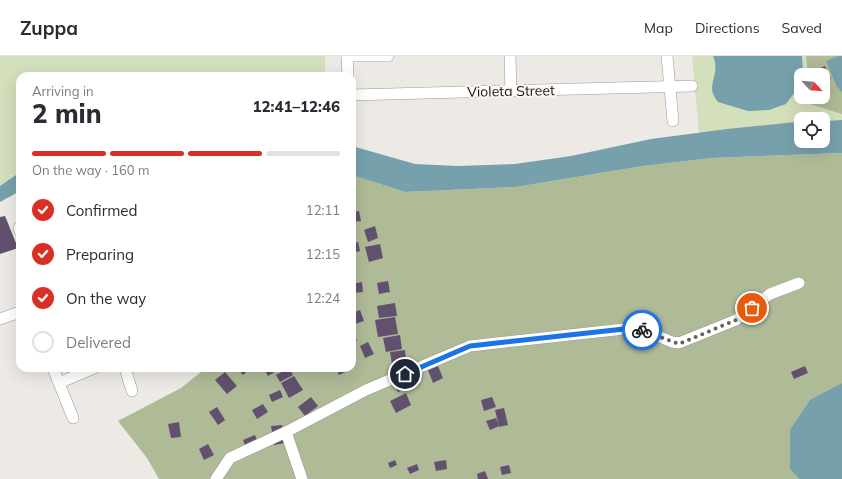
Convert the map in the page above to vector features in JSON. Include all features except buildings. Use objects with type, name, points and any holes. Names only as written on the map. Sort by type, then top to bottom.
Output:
[{"type":"street","points":[[348,72],[347,56],[388,56]]},
{"type":"street","points":[[510,56],[510,91]]},
{"type":"street","points":[[667,56],[673,121]]},
{"type":"street","name":"Violeta Street","points":[[356,95],[671,88],[692,86]]},
{"type":"street","points":[[216,479],[230,458],[286,432],[366,390],[470,346],[633,328],[646,330],[679,344],[736,320],[770,294],[799,283]]},
{"type":"street","points":[[0,319],[16,313]]},
{"type":"street","points":[[55,372],[73,418]]},
{"type":"street","points":[[59,383],[85,372]]},
{"type":"street","points":[[126,372],[132,391]]},
{"type":"street","points":[[286,432],[302,479]]},
{"type":"green space","points":[[0,56],[325,56],[325,72],[16,72],[16,174],[0,186]]},
{"type":"green space","points":[[692,56],[842,56],[842,120],[830,121],[830,112],[794,112],[794,123],[699,133]]},
{"type":"green space","points":[[806,56],[842,56],[842,114],[810,104],[830,104],[830,68],[807,68]]},
{"type":"green space","points":[[842,153],[842,383],[839,385],[790,469],[799,479],[159,479],[147,458],[118,421],[181,388],[201,372],[356,372],[356,176],[405,192],[516,187],[643,166],[712,158]]},
{"type":"water","points":[[713,56],[802,56],[803,68],[794,68],[794,93],[786,104],[769,110],[748,111],[718,102],[712,90],[715,62]]},
{"type":"water","points":[[842,56],[842,92],[837,87],[826,61]]},
{"type":"water","points":[[842,120],[842,153],[712,158],[643,166],[516,187],[405,192],[356,176],[356,147],[415,164],[458,166],[515,164],[571,156],[651,139],[794,122],[794,148],[830,148],[830,121]]},
{"type":"water","points":[[16,175],[16,193],[0,202],[0,186]]},
{"type":"water","points":[[842,383],[842,479],[799,479],[790,469],[790,430],[810,400]]},
{"type":"way so far","points":[[642,330],[646,330],[679,344],[736,320],[752,308]]},
{"type":"route","points":[[405,374],[470,346],[633,328],[642,330]]}]
